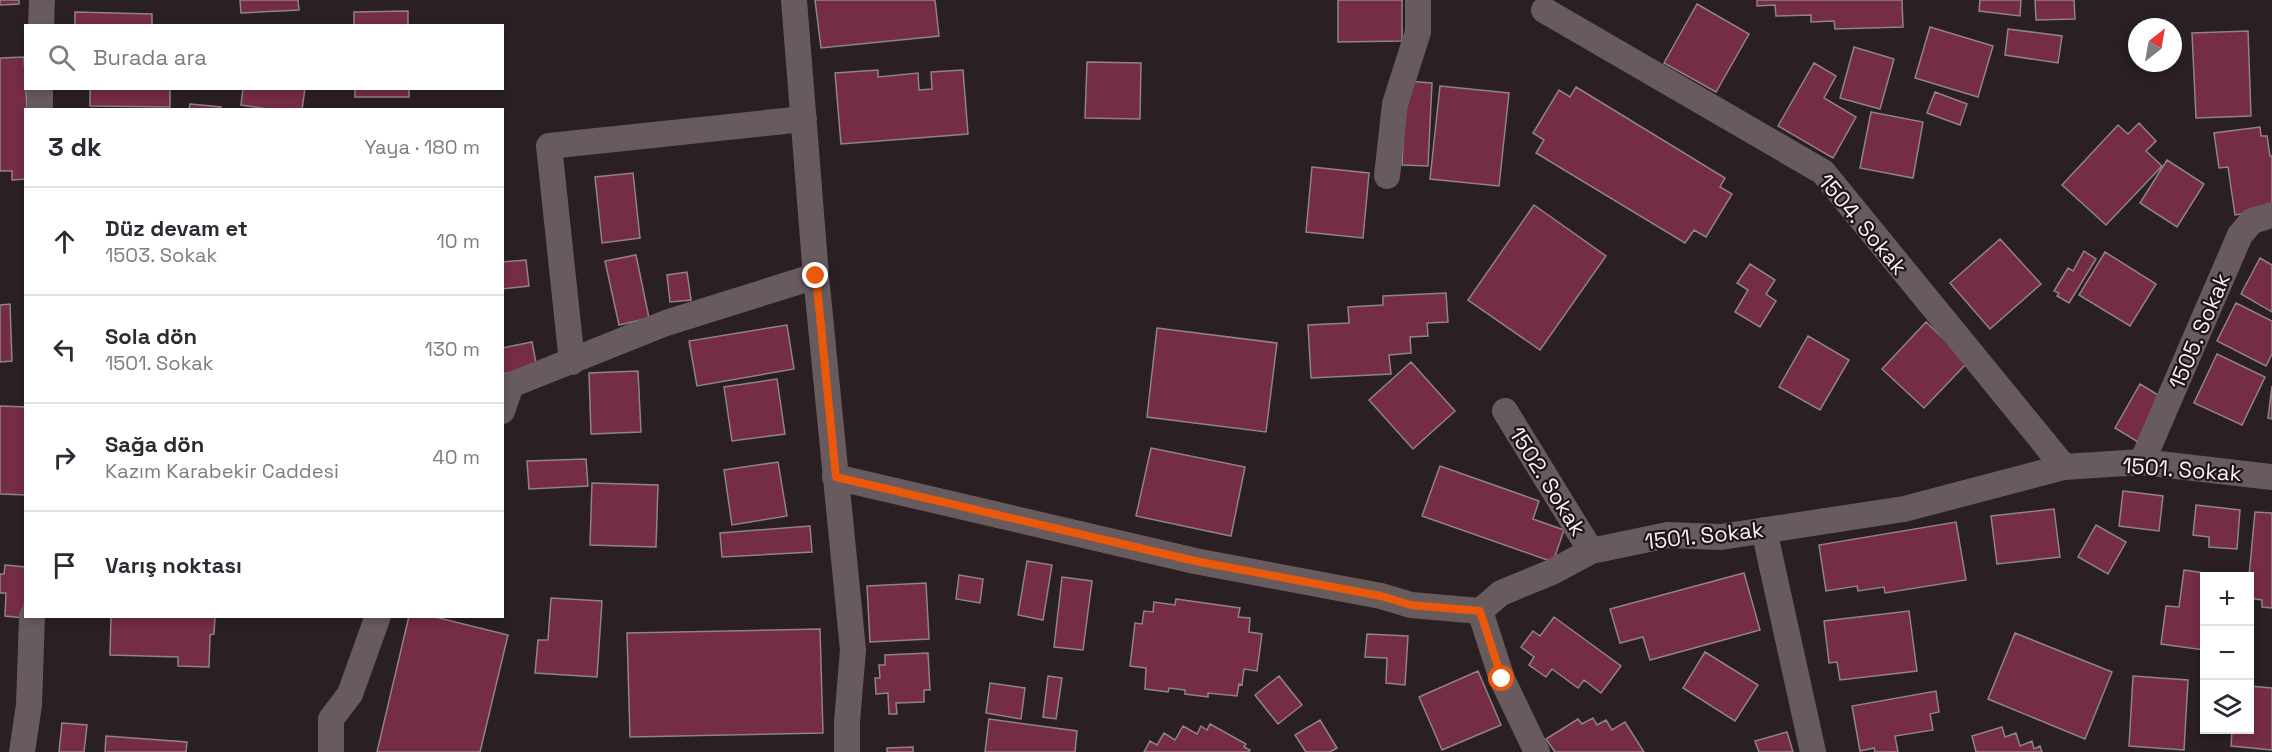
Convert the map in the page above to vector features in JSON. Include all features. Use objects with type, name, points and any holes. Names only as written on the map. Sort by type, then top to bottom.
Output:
[{"type":"street","points":[[41,24],[42,0]]},
{"type":"street","points":[[794,0],[816,276],[853,650],[847,752]]},
{"type":"street","points":[[1388,176],[1395,104],[1418,32],[1418,0]]},
{"type":"street","name":"1504. Sokak","points":[[1544,10],[1823,172],[2064,467]]},
{"type":"street","points":[[40,90],[40,108]]},
{"type":"street","points":[[572,362],[549,146],[804,119]]},
{"type":"street","name":"1505. Sokak","points":[[2142,462],[2240,235],[2252,221],[2272,215]]},
{"type":"street","points":[[504,405],[511,385],[666,323],[816,276]]},
{"type":"street","name":"1502. Sokak","points":[[1505,411],[1592,551]]},
{"type":"street","name":"1501. Sokak","points":[[1480,611],[1501,593],[1552,572],[1592,551],[1668,535],[1721,537],[1904,509],[2064,467],[2142,462],[2272,477]]},
{"type":"street","points":[[836,477],[1195,561],[1381,596],[1411,605],[1480,611],[1502,679],[1537,752]]},
{"type":"street","points":[[1764,530],[1813,752]]},
{"type":"street","points":[[22,752],[29,705],[32,618]]},
{"type":"street","points":[[331,752],[331,719],[350,694],[377,618]]},
{"type":"building","points":[[0,0],[19,0],[19,4],[0,5]]},
{"type":"building","points":[[240,0],[298,0],[299,10],[241,13]]},
{"type":"building","points":[[815,0],[935,0],[939,36],[821,48]]},
{"type":"building","points":[[1338,0],[1402,0],[1402,41],[1338,42]]},
{"type":"building","points":[[1757,0],[1902,0],[1903,27],[1835,29],[1834,21],[1811,22],[1811,15],[1776,16],[1775,5],[1757,6]]},
{"type":"building","points":[[1980,0],[2021,0],[2020,16],[1979,11]]},
{"type":"building","points":[[2035,0],[2074,0],[2075,19],[2036,20]]},
{"type":"building","points":[[1697,4],[1749,34],[1716,92],[1664,63]]},
{"type":"building","points":[[408,11],[408,24],[354,24],[354,12]]},
{"type":"building","points":[[75,12],[152,14],[152,24],[75,24]]},
{"type":"building","points":[[1930,27],[1993,46],[1978,97],[1915,78]]},
{"type":"building","points":[[2008,29],[2062,36],[2058,63],[2005,55]]},
{"type":"building","points":[[2248,31],[2251,116],[2196,118],[2192,33]]},
{"type":"building","points":[[1854,47],[1894,59],[1880,109],[1840,98]]},
{"type":"building","points":[[24,57],[24,90],[26,90],[27,108],[24,108],[24,179],[12,180],[12,171],[0,171],[0,58]]},
{"type":"building","points":[[1087,62],[1141,63],[1140,119],[1085,118]]},
{"type":"building","points":[[1814,63],[1836,76],[1824,98],[1856,117],[1833,158],[1778,126]]},
{"type":"building","points":[[878,70],[878,77],[918,73],[919,90],[932,89],[931,72],[963,70],[968,134],[841,144],[835,73]]},
{"type":"building","points":[[1406,81],[1432,83],[1428,166],[1402,165]]},
{"type":"building","points":[[1440,86],[1509,93],[1499,186],[1430,179]]},
{"type":"building","points":[[1576,87],[1725,178],[1720,187],[1732,194],[1706,237],[1694,230],[1685,243],[1536,153],[1544,140],[1533,133],[1559,90],[1570,97]]},
{"type":"building","points":[[90,90],[170,90],[170,107],[90,106]]},
{"type":"building","points":[[243,90],[305,90],[302,108],[261,108],[241,105]]},
{"type":"building","points":[[355,90],[409,90],[409,97],[355,97]]},
{"type":"building","points":[[1935,92],[1967,104],[1960,125],[1927,113]]},
{"type":"building","points":[[190,104],[221,107],[221,108],[189,108]]},
{"type":"building","points":[[1871,112],[1923,122],[1913,178],[1860,168]]},
{"type":"building","points":[[2139,123],[2156,141],[2146,151],[2162,166],[2106,225],[2062,185],[2118,125],[2128,134]]},
{"type":"building","points":[[2260,127],[2261,136],[2267,136],[2270,156],[2272,156],[2272,210],[2235,215],[2228,167],[2219,168],[2214,133]]},
{"type":"building","points":[[2167,160],[2204,184],[2177,227],[2140,203]]},
{"type":"building","points":[[1312,167],[1369,173],[1363,238],[1306,232]]},
{"type":"building","points":[[633,173],[640,238],[602,243],[595,177]]},
{"type":"building","points":[[1534,205],[1606,256],[1540,350],[1468,300]]},
{"type":"building","points":[[2000,239],[2041,284],[1990,329],[1950,283]]},
{"type":"building","points":[[2084,251],[2096,259],[2069,303],[2057,296],[2059,293],[2054,291],[2068,268],[2073,271]]},
{"type":"building","points":[[2105,252],[2156,284],[2130,326],[2079,295]]},
{"type":"building","points":[[636,255],[649,318],[619,325],[605,261]]},
{"type":"building","points":[[2260,258],[2272,265],[2272,312],[2241,294]]},
{"type":"building","points":[[526,260],[529,286],[504,289],[504,262]]},
{"type":"building","points":[[1750,264],[1775,280],[1766,294],[1776,301],[1760,327],[1735,312],[1748,290],[1737,283]]},
{"type":"building","points":[[687,272],[691,300],[670,302],[667,275]]},
{"type":"building","points":[[1446,293],[1448,322],[1427,323],[1428,336],[1410,337],[1411,353],[1389,355],[1391,374],[1311,378],[1308,325],[1349,323],[1348,307],[1383,305],[1383,296]]},
{"type":"building","points":[[2236,303],[2272,321],[2272,354],[2266,366],[2217,341]]},
{"type":"building","points":[[10,304],[12,361],[0,362],[0,305]]},
{"type":"building","points":[[1926,322],[1968,362],[1924,408],[1882,369]]},
{"type":"building","points":[[787,325],[794,369],[697,386],[689,341]]},
{"type":"building","points":[[1157,328],[1277,343],[1266,432],[1147,417]]},
{"type":"building","points":[[1808,336],[1849,360],[1820,410],[1779,387]]},
{"type":"building","points":[[532,342],[537,368],[504,374],[504,348]]},
{"type":"building","points":[[2217,354],[2265,377],[2242,425],[2194,403]]},
{"type":"building","points":[[1411,362],[1455,411],[1413,449],[1369,400]]},
{"type":"building","points":[[638,371],[641,432],[591,434],[589,373]]},
{"type":"building","points":[[777,379],[785,434],[732,441],[724,387]]},
{"type":"building","points":[[2140,384],[2163,398],[2138,442],[2115,428]]},
{"type":"building","points":[[2272,386],[2272,419],[2268,418]]},
{"type":"building","points":[[0,406],[24,407],[24,495],[0,494]]},
{"type":"building","points":[[1151,448],[1245,467],[1231,536],[1136,516]]},
{"type":"building","points":[[586,459],[588,486],[529,489],[527,461]]},
{"type":"building","points":[[778,462],[787,516],[732,525],[724,470]]},
{"type":"building","points":[[1440,466],[1539,501],[1533,519],[1564,530],[1553,562],[1422,516]]},
{"type":"building","points":[[592,483],[658,485],[656,547],[590,545]]},
{"type":"building","points":[[2123,491],[2163,496],[2159,531],[2119,526]]},
{"type":"building","points":[[2196,505],[2240,510],[2237,549],[2209,547],[2209,537],[2193,535]]},
{"type":"building","points":[[2054,509],[2060,557],[1997,564],[1991,516]]},
{"type":"building","points":[[2255,512],[2272,513],[2272,608],[2262,607],[2262,600],[2254,599],[2254,572],[2249,572]]},
{"type":"building","points":[[1956,522],[1966,580],[1885,593],[1884,587],[1858,591],[1857,586],[1826,591],[1819,545]]},
{"type":"building","points":[[2096,525],[2126,542],[2108,574],[2078,557]]},
{"type":"building","points":[[810,526],[812,552],[722,557],[720,533]]},
{"type":"building","points":[[1027,561],[1052,565],[1043,620],[1018,615]]},
{"type":"building","points":[[5,565],[24,567],[24,618],[5,616],[6,593],[0,593],[0,574],[4,574]]},
{"type":"building","points":[[2184,570],[2200,572],[2200,649],[2161,644],[2166,606],[2179,607]]},
{"type":"building","points":[[1744,573],[1760,630],[1650,660],[1643,637],[1620,643],[1610,609]]},
{"type":"building","points":[[959,575],[983,579],[980,603],[956,599]]},
{"type":"building","points":[[1062,577],[1092,581],[1083,650],[1054,647]]},
{"type":"building","points":[[926,583],[929,639],[870,642],[867,586]]},
{"type":"building","points":[[551,598],[602,601],[597,677],[535,673],[538,640],[548,640]]},
{"type":"building","points":[[1176,599],[1240,608],[1238,617],[1250,618],[1249,632],[1262,634],[1257,671],[1244,669],[1242,685],[1239,684],[1237,696],[1208,693],[1208,697],[1185,694],[1185,690],[1169,688],[1168,692],[1145,689],[1146,668],[1130,666],[1135,623],[1142,624],[1144,611],[1153,612],[1154,602],[1175,605]]},
{"type":"building","points":[[1909,611],[1917,671],[1840,680],[1837,662],[1829,663],[1824,621]]},
{"type":"building","points":[[1554,617],[1621,666],[1601,693],[1584,680],[1578,688],[1552,669],[1546,677],[1529,665],[1534,657],[1521,647],[1533,631],[1540,636]]},
{"type":"building","points":[[111,618],[215,618],[214,634],[210,635],[209,667],[178,666],[178,657],[110,655]]},
{"type":"building","points":[[409,618],[439,618],[508,635],[480,752],[377,752]]},
{"type":"building","points":[[820,629],[823,733],[630,737],[627,633]]},
{"type":"building","points":[[2015,633],[2112,672],[2085,739],[1988,699]]},
{"type":"building","points":[[1367,634],[1408,636],[1405,685],[1386,683],[1387,658],[1365,657]]},
{"type":"building","points":[[1705,652],[1758,685],[1735,721],[1683,688]]},
{"type":"building","points":[[928,653],[930,690],[924,690],[924,702],[896,703],[897,714],[889,714],[888,693],[876,694],[875,678],[880,678],[879,665],[885,665],[885,655]]},
{"type":"building","points":[[1478,671],[1501,725],[1442,750],[1419,697]]},
{"type":"building","points":[[1048,676],[1062,678],[1056,719],[1043,717]]},
{"type":"building","points":[[1279,676],[1302,705],[1278,724],[1255,695]]},
{"type":"building","points":[[2133,676],[2188,680],[2184,750],[2129,746]]},
{"type":"building","points":[[990,683],[1025,688],[1021,719],[986,713]]},
{"type":"building","points":[[2254,686],[2272,688],[2272,750],[2231,746],[2232,734],[2254,734]]},
{"type":"building","points":[[1936,691],[1939,712],[1930,714],[1933,730],[1895,736],[1898,752],[1875,752],[1874,748],[1860,751],[1852,706]]},
{"type":"building","points":[[1593,718],[1597,725],[1606,720],[1612,730],[1625,722],[1644,752],[1555,752],[1546,739],[1578,719],[1582,724]]},
{"type":"building","points":[[989,719],[1077,731],[1075,752],[985,752]]},
{"type":"building","points":[[1320,720],[1337,748],[1330,752],[1306,752],[1295,735]]},
{"type":"building","points":[[62,723],[87,725],[84,752],[59,752]]},
{"type":"building","points":[[1210,724],[1246,744],[1244,747],[1250,750],[1249,752],[1144,752],[1150,741],[1157,745],[1164,733],[1175,740],[1183,726],[1197,734],[1201,726],[1207,730]]},
{"type":"building","points":[[2002,727],[2005,737],[2016,733],[2020,746],[2032,741],[2034,749],[2040,746],[2042,752],[1976,752],[1972,736]]},
{"type":"building","points":[[1787,732],[1793,752],[1759,752],[1755,741]]},
{"type":"building","points":[[106,736],[187,742],[186,752],[105,752]]},
{"type":"building","points":[[913,747],[913,752],[887,752],[887,748]]},
{"type":"route","points":[[816,276],[836,477],[1195,561],[1381,596],[1411,605],[1480,611],[1502,679]]}]
